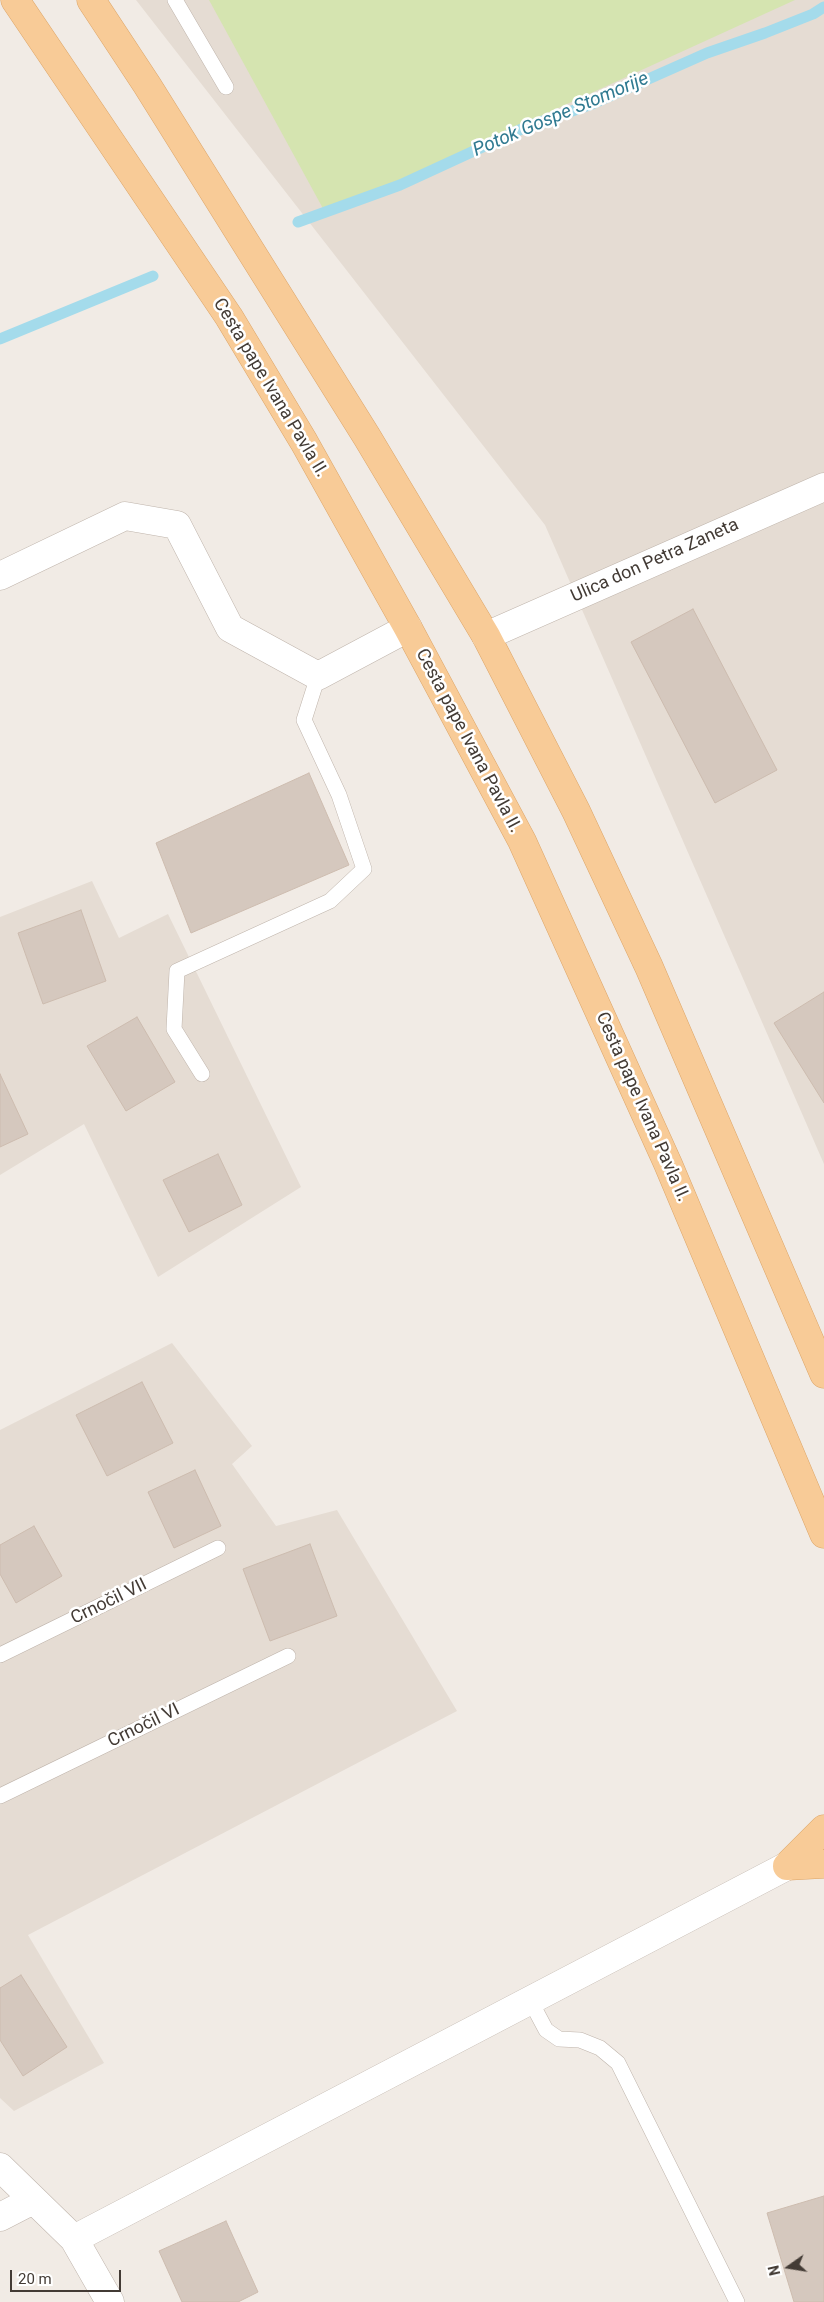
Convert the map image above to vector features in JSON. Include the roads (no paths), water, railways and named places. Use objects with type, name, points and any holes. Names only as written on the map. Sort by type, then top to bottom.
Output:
[{"type":"main road","name":"Cesta pape Ivana Pavla II.","points":[[15,0],[229,317],[304,442],[408,628],[522,841],[668,1164],[824,1534]]},
{"type":"main road","points":[[91,0],[153,93],[358,420],[486,636],[576,811],[648,967],[824,1374]]},
{"type":"main road","points":[[787,1866],[824,1829]]},
{"type":"main road","points":[[787,1866],[824,1864]]},
{"type":"street","name":"Ulica don Petra Zaneta","points":[[486,636],[824,487]]},
{"type":"street","points":[[0,576],[125,516],[177,525],[230,628],[318,676],[408,628]]},
{"type":"street","points":[[74,2239],[787,1866]]},
{"type":"street","points":[[0,2168],[74,2239],[110,2302]]},
{"type":"street","points":[[0,2217],[32,2200]]},
{"type":"lane","points":[[0,3],[5,0]]},
{"type":"lane","points":[[176,0],[226,87]]},
{"type":"lane","points":[[202,1074],[174,1029],[178,971],[330,901],[364,869],[339,795],[304,720],[318,676]]},
{"type":"lane","name":"Crnočil VII","points":[[0,1655],[218,1548]]},
{"type":"lane","name":"Crnočil VI","points":[[0,1796],[288,1656]]},
{"type":"lane","points":[[530,2000],[546,2030],[559,2039],[580,2040],[600,2048],[618,2063],[737,2302]]},
{"type":"waterway","name":"Potok Gospe Stomorije","points":[[298,222],[400,185],[526,127],[592,104],[707,53],[765,33],[813,14],[824,7]]},
{"type":"waterway","name":"Potok Gospe Stomorije","points":[[0,339],[153,276]]}]
